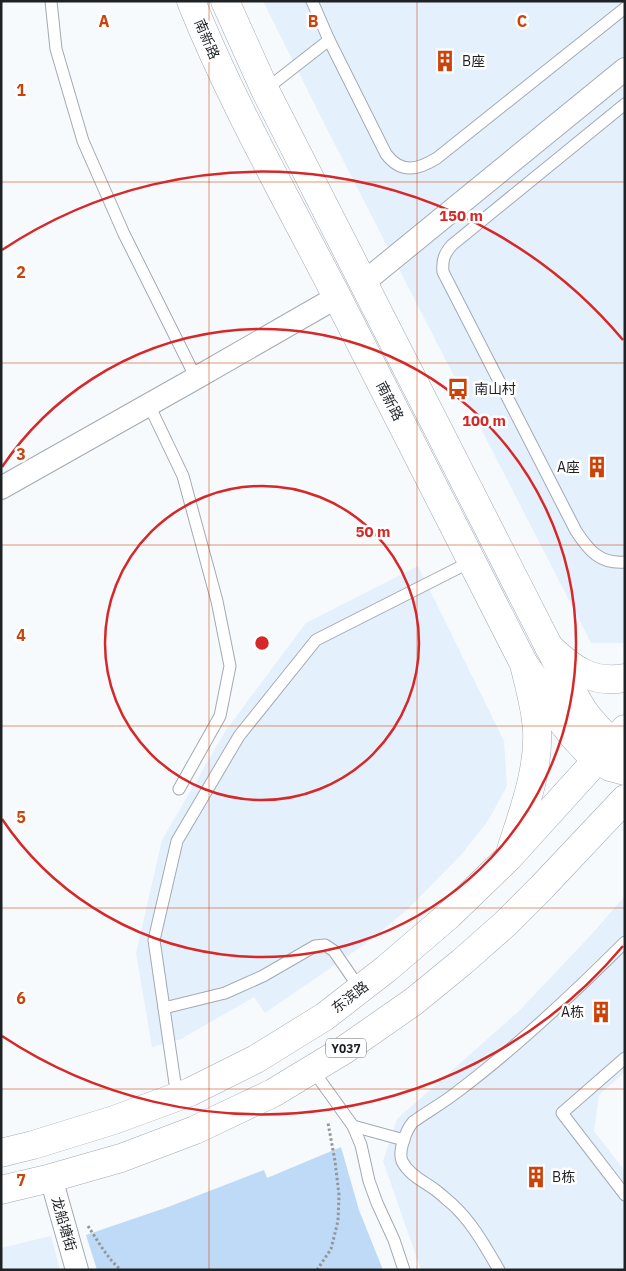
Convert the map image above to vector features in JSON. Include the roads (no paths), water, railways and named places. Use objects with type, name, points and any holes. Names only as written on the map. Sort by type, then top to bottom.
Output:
[{"type":"main road","name":"南新路","points":[[191,1],[232,95],[524,664],[544,691],[568,730],[587,751],[615,747]]},
{"type":"main road","name":"南新路","points":[[225,1],[265,90],[549,647],[586,714],[615,747]]},
{"type":"main road","points":[[549,647],[579,672],[594,677],[615,680],[625,678]]},
{"type":"main road","points":[[508,858],[522,815],[536,758],[537,732],[535,709],[524,664]]},
{"type":"main road","name":"南新路","points":[[615,747],[610,766],[625,771]]},
{"type":"main road","name":"东滨路","points":[[1,1152],[33,1145],[114,1120],[190,1092],[256,1059],[324,1017],[386,969],[449,915],[508,858],[615,747]]},
{"type":"main road","name":"Y037","points":[[1,1190],[121,1158],[195,1130],[273,1093],[344,1050],[413,1002],[505,924],[625,799]]},
{"type":"street","points":[[363,283],[625,69]]},
{"type":"street","points":[[1,488],[337,297]]},
{"type":"street","name":"龙船塘街","points":[[51,1178],[77,1270]]},
{"type":"lane","points":[[51,1],[56,49],[83,141],[124,234],[196,378]]},
{"type":"lane","points":[[312,1],[329,40],[386,154],[397,166],[404,168],[421,167],[437,158],[625,8]]},
{"type":"lane","points":[[265,90],[329,40]]},
{"type":"lane","points":[[625,104],[452,245],[445,254],[442,263],[443,272],[576,532],[597,556],[614,563],[625,562]]},
{"type":"lane","points":[[149,405],[183,476],[217,601],[230,666],[220,716],[179,788]]},
{"type":"lane","points":[[177,1097],[154,940],[177,841],[239,736],[316,640],[472,561]]},
{"type":"lane","points":[[499,1270],[470,1224],[452,1204],[415,1176],[404,1164],[400,1153],[408,1127],[456,1093],[512,1048],[555,1010],[625,942]]},
{"type":"lane","points":[[164,1008],[225,993],[263,976],[315,946],[325,945],[334,951],[360,989]]},
{"type":"lane","points":[[625,1058],[562,1113],[625,1195]]},
{"type":"lane","points":[[312,1069],[354,1126],[361,1145],[369,1181],[394,1240],[404,1270]]},
{"type":"lane","points":[[354,1126],[404,1140]]},
{"type":"place","name":"B座","points":[[445,61]]},
{"type":"place","name":"南山村","points":[[458,389]]},
{"type":"place","name":"A座","points":[[597,467]]},
{"type":"place","name":"A栋","points":[[601,1012]]},
{"type":"place","name":"B栋","points":[[536,1177]]}]
